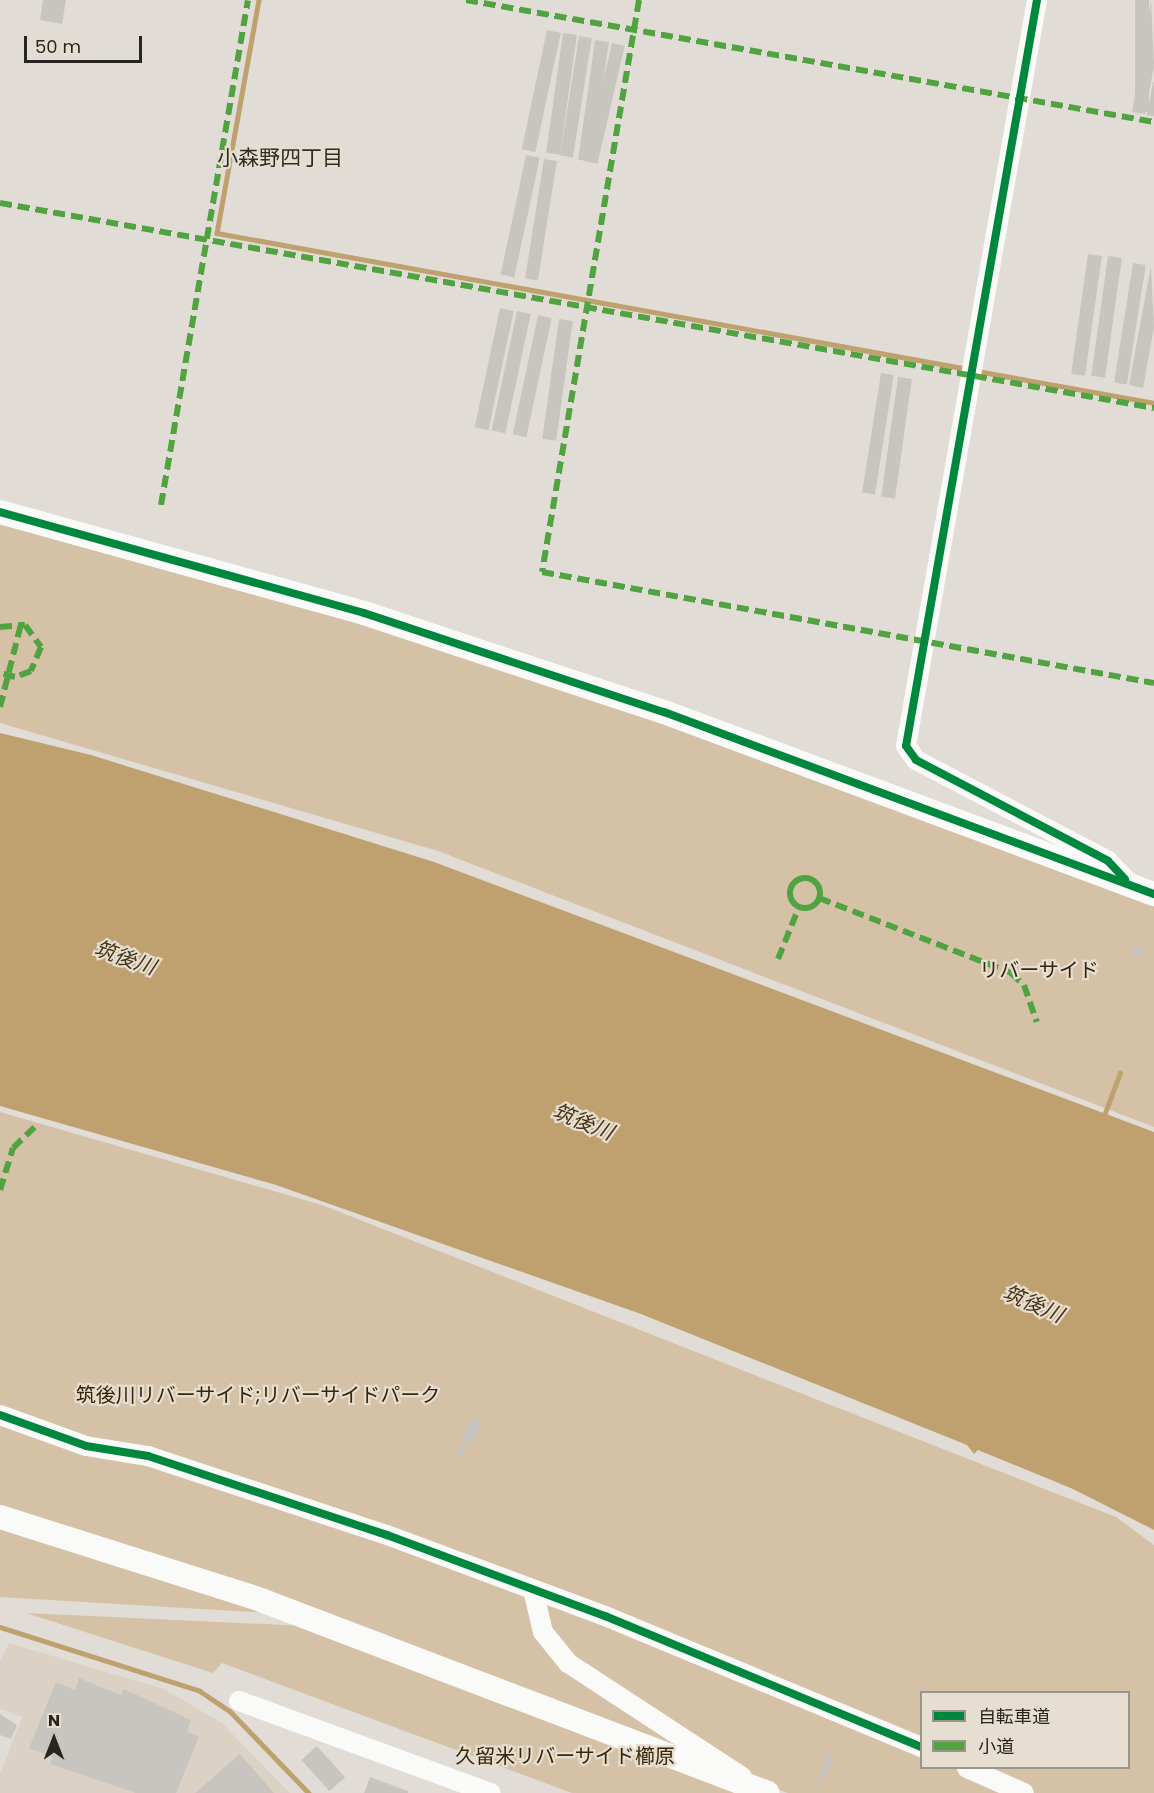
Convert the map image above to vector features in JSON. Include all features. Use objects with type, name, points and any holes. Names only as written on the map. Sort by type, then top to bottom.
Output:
[{"type":"street","points":[[1037,0],[906,746],[916,760],[1108,861],[1128,882]]},
{"type":"street","points":[[0,512],[386,620],[686,720],[1128,882],[1154,894]]},
{"type":"street","points":[[0,1415],[87,1446],[148,1456],[533,1590],[920,1747]]},
{"type":"street","points":[[0,1517],[272,1603],[765,1792]]},
{"type":"street","points":[[533,1590],[543,1632],[568,1663],[765,1792]]},
{"type":"street","points":[[239,1701],[491,1793]]},
{"type":"street","points":[[971,1769],[1024,1793]]},
{"type":"shaded area","points":[[9,1643],[164,1689],[222,1723],[290,1793],[0,1793],[0,1774],[22,1717],[0,1709],[0,1662]]},
{"type":"green space","name":"リバーサイド","points":[[0,521],[284,595],[684,727],[1154,904],[1154,1127],[438,851],[0,723]]},
{"type":"green space","name":"筑後川リバーサイド;リバーサイドパーク","points":[[0,1112],[322,1205],[1116,1517],[1154,1545],[1154,1793],[788,1793],[0,1517]]},
{"type":"green space","points":[[0,1524],[270,1613],[0,1597]]},
{"type":"green space","name":"久留米リバーサイド櫛原","points":[[26,1613],[307,1626],[741,1793],[572,1793],[222,1663],[213,1673]]},
{"type":"water","name":"筑後川","points":[[0,733],[91,755],[434,862],[1154,1132],[1154,1530],[1073,1489],[978,1450],[974,1454],[967,1445],[641,1314],[276,1185],[0,1106]]},
{"type":"building","points":[[43,0],[66,0],[62,24],[40,20]]},
{"type":"building","points":[[1135,0],[1149,0],[1149,112],[1135,112]]},
{"type":"building","points":[[1151,0],[1154,66],[1145,114],[1132,112]]},
{"type":"building","points":[[547,30],[561,33],[535,152],[522,149]]},
{"type":"building","points":[[563,33],[577,35],[560,155],[546,153]]},
{"type":"building","points":[[579,36],[592,38],[573,158],[560,156]]},
{"type":"building","points":[[595,40],[609,42],[592,162],[578,160]]},
{"type":"building","points":[[612,43],[625,46],[597,164],[585,161]]},
{"type":"building","points":[[1154,82],[1154,116],[1147,115]]},
{"type":"building","points":[[526,155],[540,158],[514,277],[501,274]]},
{"type":"building","points":[[544,159],[557,161],[538,281],[525,279]]},
{"type":"building","points":[[1088,254],[1102,256],[1085,376],[1071,374]]},
{"type":"building","points":[[1108,256],[1122,258],[1105,378],[1091,376]]},
{"type":"building","points":[[1133,263],[1146,265],[1127,385],[1114,383]]},
{"type":"building","points":[[1151,266],[1154,327],[1143,388],[1129,385]]},
{"type":"building","points":[[500,308],[514,311],[488,430],[475,427]]},
{"type":"building","points":[[517,311],[531,314],[505,433],[492,430]]},
{"type":"building","points":[[538,315],[552,318],[526,437],[513,434]]},
{"type":"building","points":[[559,319],[573,321],[556,441],[542,439]]},
{"type":"building","points":[[881,373],[894,375],[875,495],[862,493]]},
{"type":"building","points":[[898,377],[912,379],[895,499],[881,497]]},
{"type":"building","points":[[1134,945],[1145,950],[1142,957],[1131,952]]},
{"type":"building","points":[[472,1417],[483,1422],[473,1444],[462,1439]]},
{"type":"building","points":[[461,1442],[467,1444],[462,1458],[456,1456]]},
{"type":"building","points":[[79,1678],[121,1695],[124,1689],[191,1720],[187,1732],[199,1737],[176,1793],[136,1793],[50,1764],[53,1757],[29,1748],[56,1682],[75,1690]]},
{"type":"building","points":[[0,1714],[17,1725],[11,1739],[0,1735]]},
{"type":"building","points":[[317,1746],[345,1777],[329,1791],[301,1760]]},
{"type":"building","points":[[240,1754],[274,1793],[195,1793]]},
{"type":"building","points":[[825,1754],[836,1759],[813,1793],[825,1762]]},
{"type":"building","points":[[370,1777],[408,1791],[408,1793],[364,1793]]},
{"type":"waterway","points":[[259,0],[217,233],[968,369]]},
{"type":"waterway","points":[[977,371],[1154,403]]},
{"type":"waterway","points":[[1103,1118],[1120,1073]]},
{"type":"waterway","points":[[0,1627],[200,1691],[230,1711],[309,1793]]},
{"type":"marked path","points":[[161,505],[248,0]]},
{"type":"marked path","points":[[466,0],[1154,122]]},
{"type":"marked path","points":[[639,0],[542,572],[1154,683]]},
{"type":"marked path","points":[[0,203],[1154,408]]},
{"type":"marked path","points":[[0,707],[21,624]]},
{"type":"marked path","points":[[0,627],[25,625],[41,647],[31,671],[15,677],[0,673]]},
{"type":"marked path","points":[[805,878],[816,882],[820,893],[816,904],[805,908],[794,904],[790,893],[794,882],[805,878]]},
{"type":"marked path","points":[[819,898],[1011,973],[1024,985],[1037,1022]]},
{"type":"marked path","points":[[778,959],[799,907]]},
{"type":"marked path","points":[[0,1190],[13,1148],[35,1127]]},
{"type":"cycle path","points":[[1037,0],[906,746],[916,760],[1108,861],[1125,879]]},
{"type":"cycle path","points":[[0,512],[364,613],[664,712],[1154,894]]},
{"type":"cycle path","points":[[0,1415],[86,1446],[148,1456],[387,1535],[605,1616],[920,1746]]},
{"type":"district","name":"小森野四丁目","points":[[280,158]]}]
